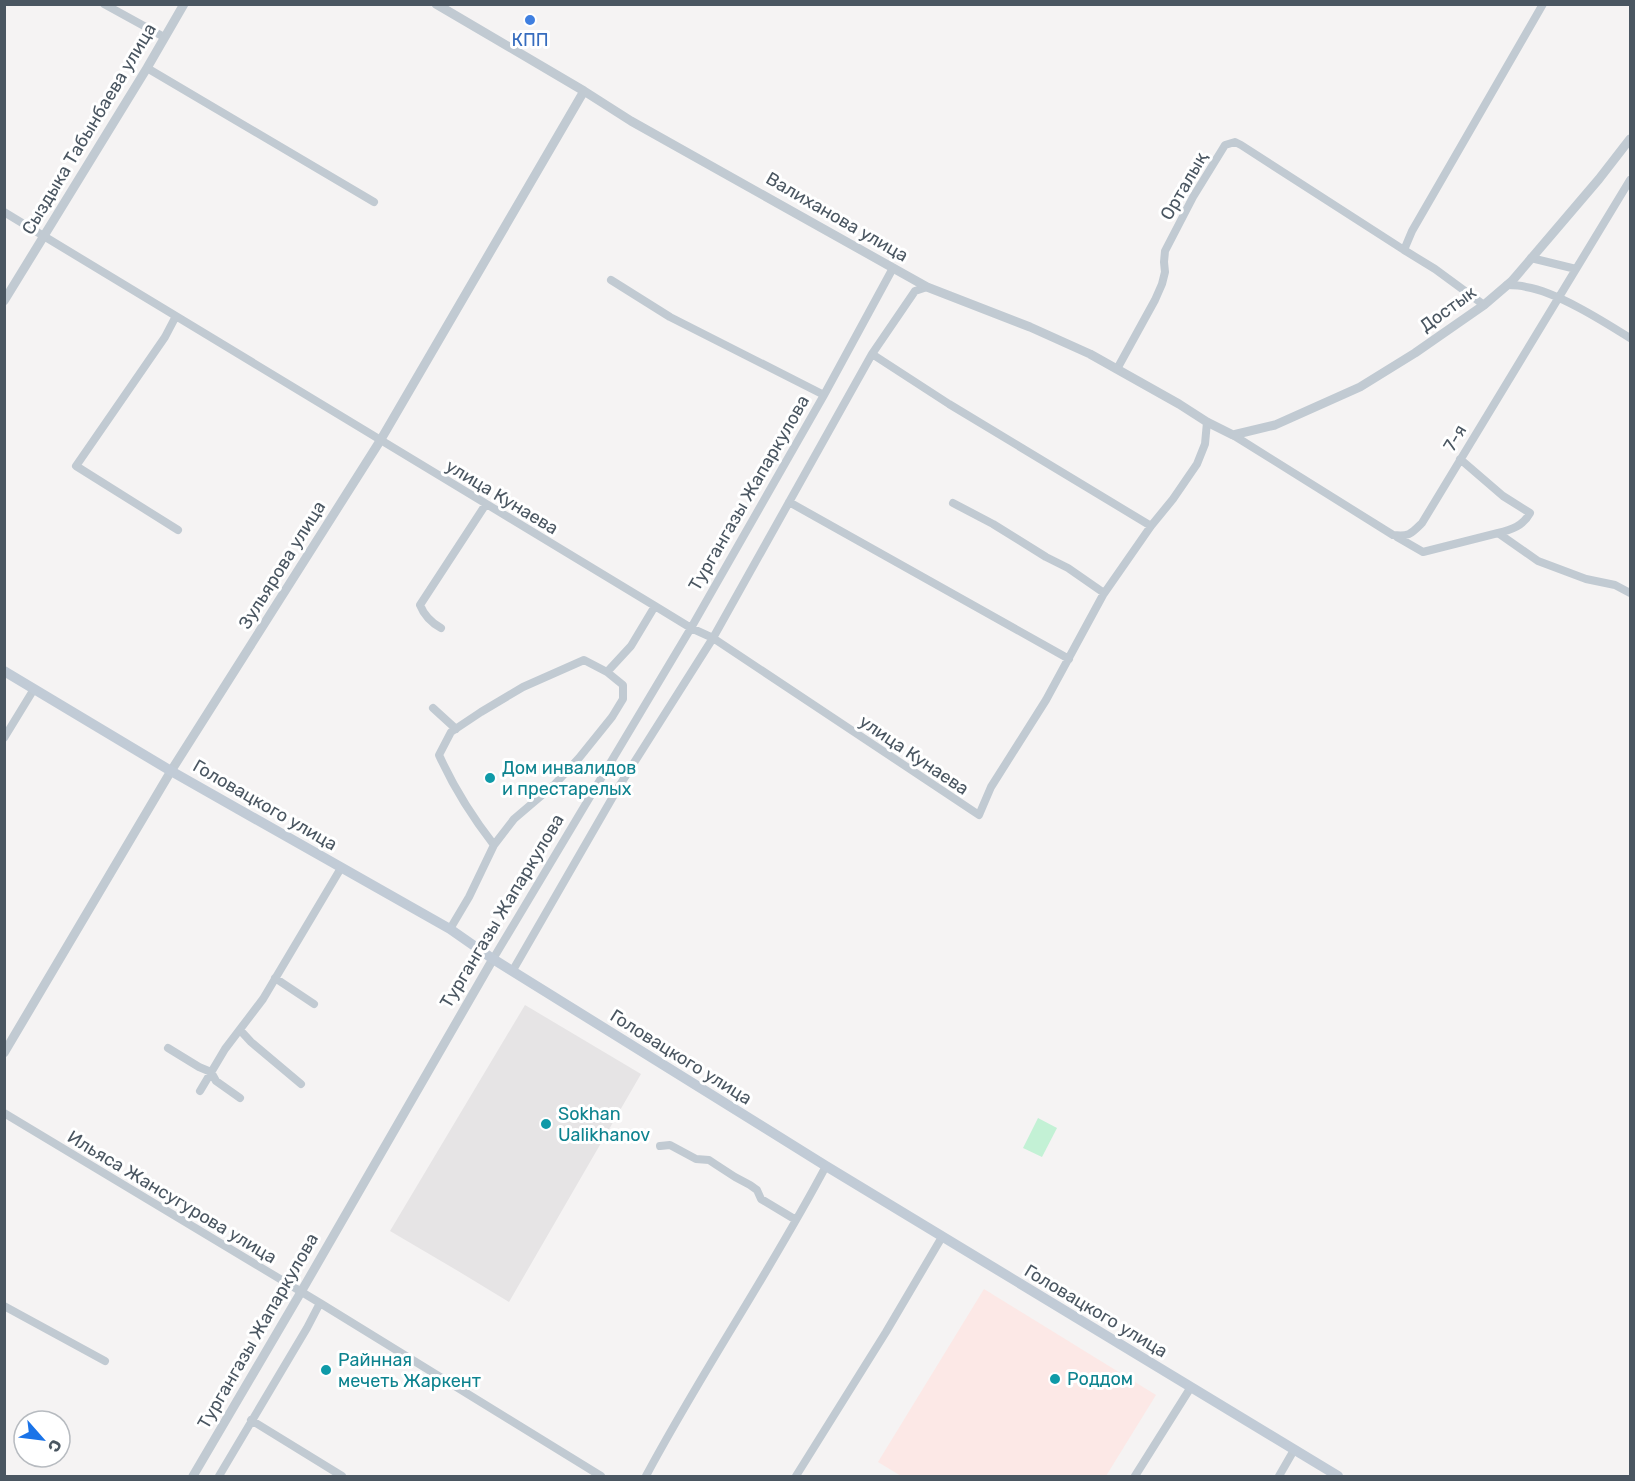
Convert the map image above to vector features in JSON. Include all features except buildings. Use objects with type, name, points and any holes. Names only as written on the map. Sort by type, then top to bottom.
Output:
[{"type":"main road","name":"Головацкого улица","points":[[4,670],[171,771],[450,929],[826,1166],[1338,1476]]},
{"type":"street","points":[[104,4],[164,37]]},
{"type":"street","name":"Сыздыка Табынбаева улица","points":[[4,301],[184,4]]},
{"type":"street","name":"Валиханова улица","points":[[436,4],[631,121],[927,287],[1030,327],[1090,354],[1233,435]]},
{"type":"street","points":[[1484,305],[1435,269],[1404,250],[1417,222],[1543,4]]},
{"type":"street","points":[[147,68],[374,202]]},
{"type":"street","name":"Зульярова улица","points":[[4,1053],[171,771],[380,441],[584,91]]},
{"type":"street","name":"Достык","points":[[1233,435],[1275,425],[1359,387],[1415,353],[1484,305],[1507,285],[1531,258],[1630,139]]},
{"type":"street","name":"Орталық","points":[[1117,369],[1162,284],[1165,272],[1165,251],[1192,197],[1225,145],[1235,142],[1241,145],[1404,250]]},
{"type":"street","name":"7-я","points":[[1393,535],[1411,534],[1422,523],[1630,180]]},
{"type":"street","name":"улица Кунаева","points":[[4,212],[691,628],[713,638],[978,815],[991,787],[1069,659]]},
{"type":"street","points":[[1531,258],[1576,269]]},
{"type":"street","name":"Тургангазы Жапаркулова","points":[[193,1476],[493,958],[691,628],[824,395],[893,268]]},
{"type":"street","points":[[611,279],[670,317],[824,395]]},
{"type":"street","points":[[1507,285],[1526,286],[1558,298],[1630,338]]},
{"type":"street","name":"Тургангазы Жапаркулова","points":[[513,970],[618,788],[713,638],[872,354],[915,291],[927,287]]},
{"type":"street","points":[[176,316],[165,337],[76,466],[178,530]]},
{"type":"street","points":[[872,354],[949,404],[1151,526]]},
{"type":"street","points":[[789,502],[1069,659],[1104,593],[1197,464],[1205,444],[1207,422]]},
{"type":"street","points":[[1233,435],[1423,552],[1512,530],[1526,521],[1530,513],[1503,496],[1460,459]]},
{"type":"street","points":[[953,503],[1068,568],[1104,593]]},
{"type":"street","points":[[441,628],[424,615],[420,605],[486,504]]},
{"type":"street","points":[[1498,533],[1538,561],[1586,579],[1615,585],[1630,593]]},
{"type":"street","points":[[607,672],[632,646],[655,606]]},
{"type":"street","points":[[450,929],[469,897],[494,845],[514,819],[555,784],[579,758],[612,717],[623,699],[623,684],[607,672],[584,660],[523,687],[451,732],[439,755],[446,771],[480,827],[494,845]]},
{"type":"street","points":[[4,738],[34,689]]},
{"type":"street","points":[[433,708],[456,729]]},
{"type":"street","points":[[200,1091],[225,1049],[275,978],[341,868]]},
{"type":"street","points":[[275,978],[314,1005]]},
{"type":"street","points":[[240,1030],[301,1084]]},
{"type":"street","points":[[168,1048],[211,1072],[216,1081],[240,1098]]},
{"type":"street","name":"Ильяса Жансугурова улица","points":[[4,1113],[320,1303],[601,1476]]},
{"type":"street","points":[[660,1146],[670,1145],[696,1159],[709,1160],[750,1185],[757,1190],[761,1199],[796,1220]]},
{"type":"street","points":[[646,1476],[826,1166]]},
{"type":"street","points":[[796,1476],[880,1342],[942,1237]]},
{"type":"street","points":[[219,1476],[320,1303]]},
{"type":"street","points":[[4,1306],[105,1361]]},
{"type":"street","points":[[1135,1476],[1191,1387]]},
{"type":"street","points":[[251,1420],[342,1476]]},
{"type":"street","points":[[1279,1476],[1294,1450]]},
{"type":"shaded area","points":[[525,1005],[641,1074],[509,1302],[390,1231]]},
{"type":"shaded area","points":[[984,1289],[1156,1395],[1106,1476],[901,1476],[878,1462]]},
{"type":"green space","points":[[1038,1118],[1057,1128],[1042,1157],[1023,1148]]},
{"type":"place","name":"КПП","points":[[530,20]]},
{"type":"place","name":"Дом инвалидов и престарелых","points":[[490,778]]},
{"type":"place","name":"Sokhan Ualikhanov","points":[[546,1124]]},
{"type":"place","name":"Райнная мечеть Жаркент","points":[[326,1370]]},
{"type":"place","name":"Роддом","points":[[1055,1379]]}]
